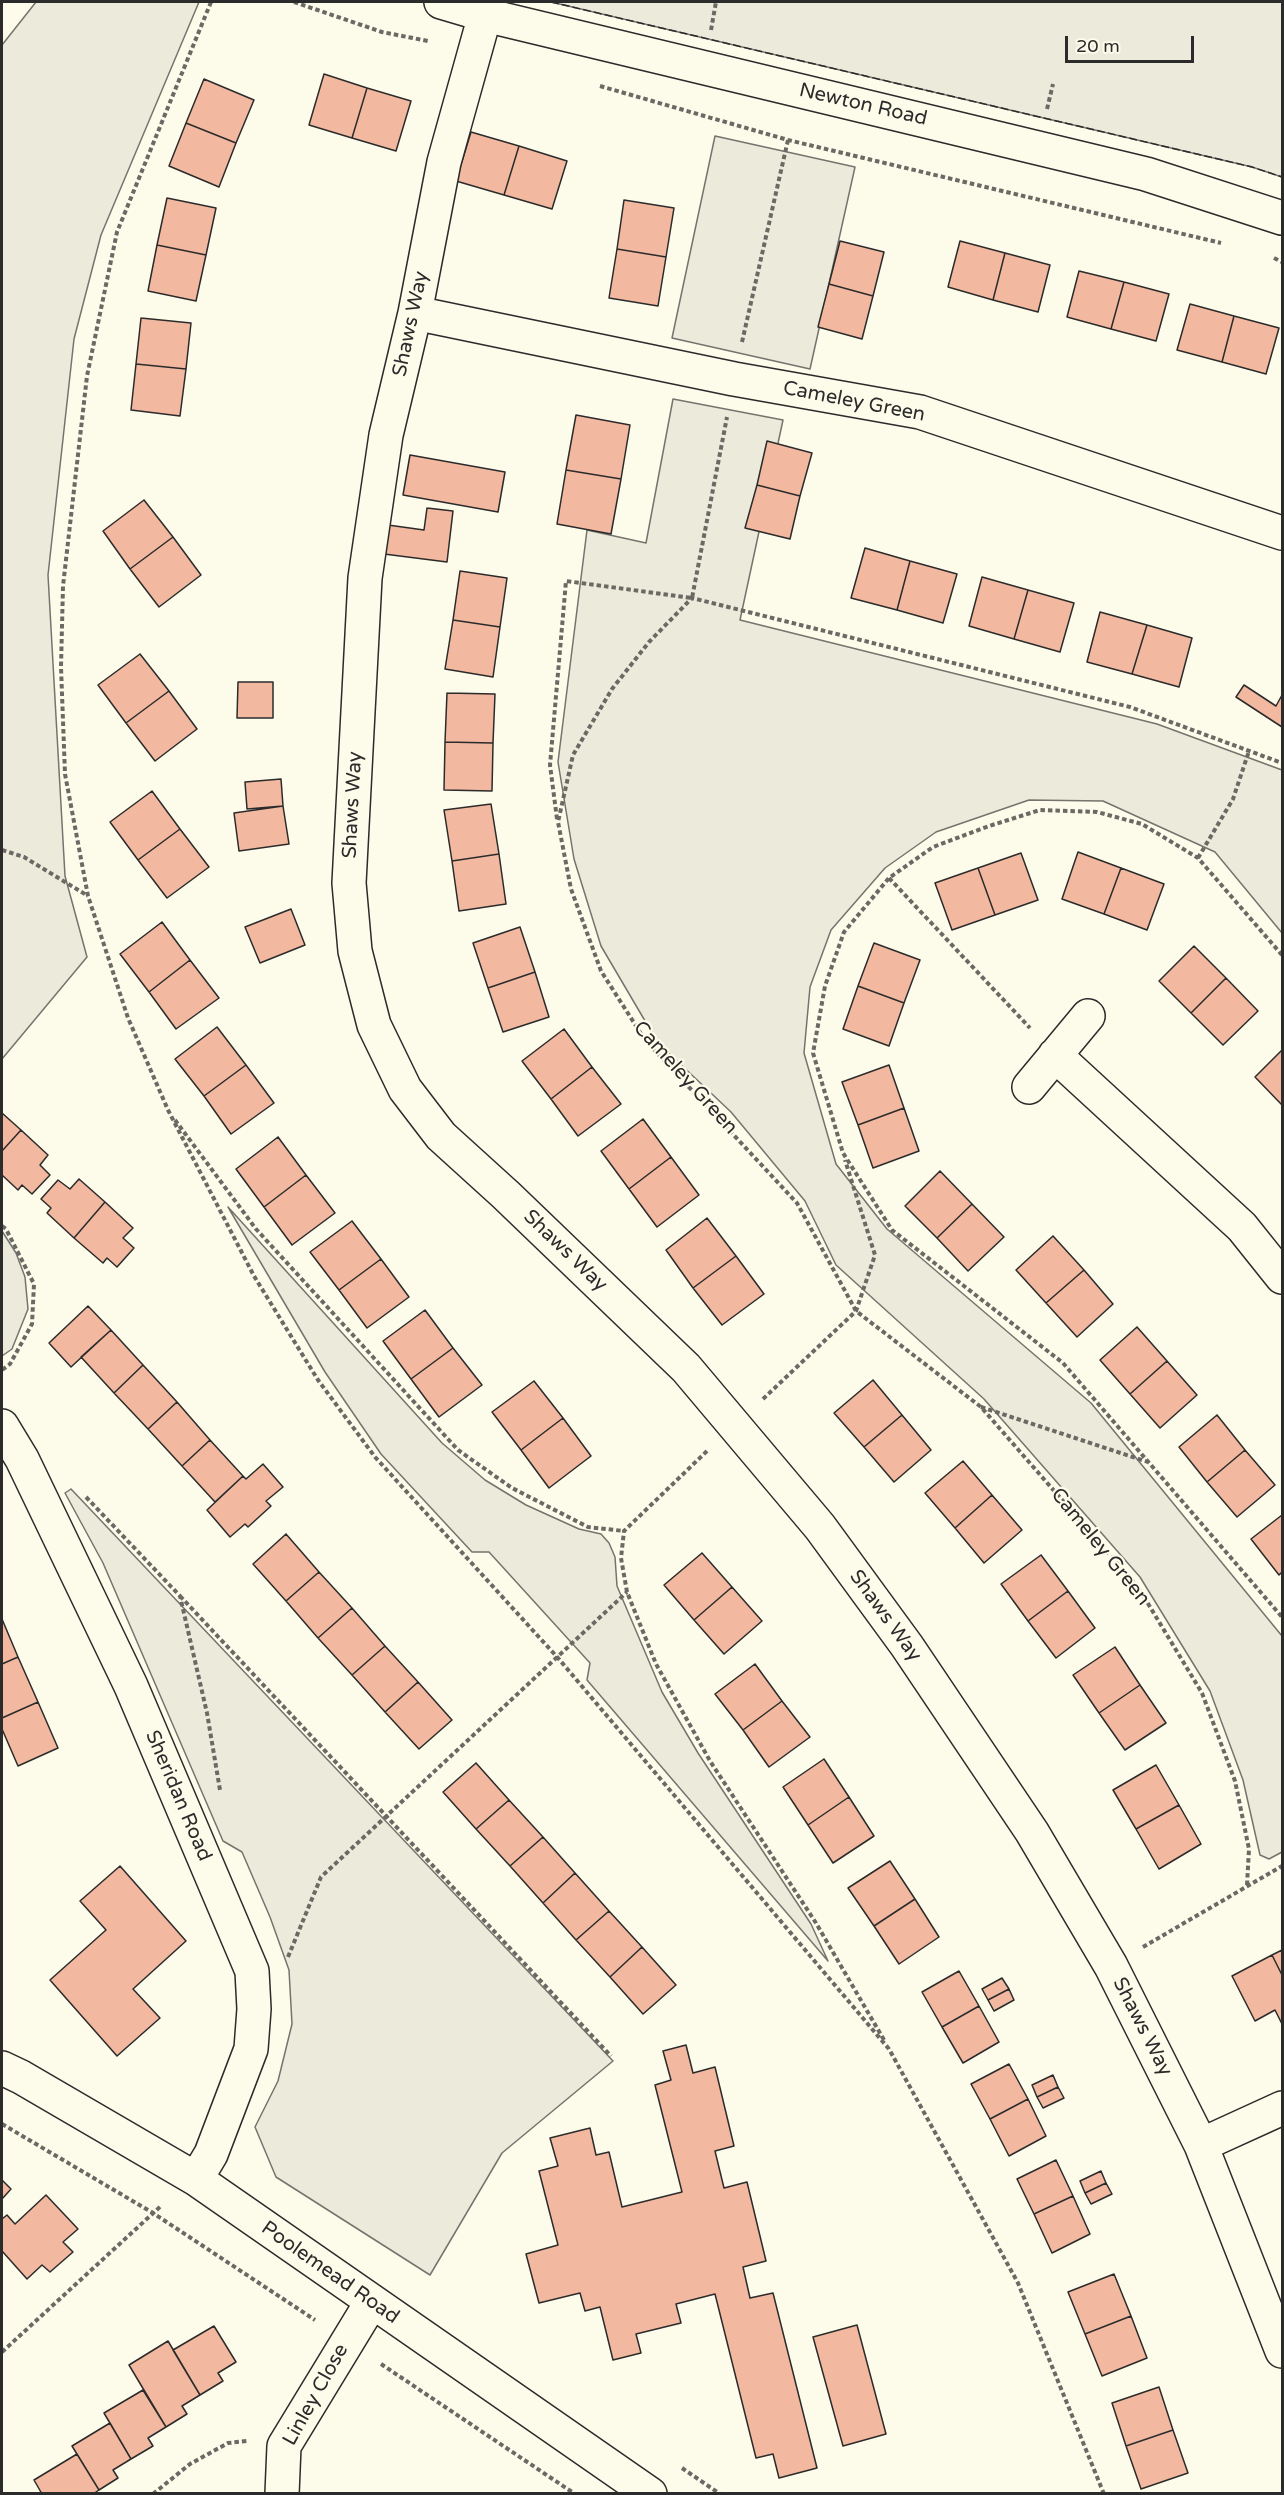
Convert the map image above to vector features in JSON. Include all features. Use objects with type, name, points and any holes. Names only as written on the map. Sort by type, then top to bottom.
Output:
[{"type":"street","name":"Newton Road","points":[[441,2],[486,15],[1146,174],[1282,218]]},
{"type":"street","name":"Shaws Way","points":[[486,15],[444,162],[415,313],[386,435],[365,578],[349,883],[355,951],[374,1025],[405,1089],[441,1136],[506,1195],[686,1368],[820,1527],[907,1646],[1032,1832],[1111,1966],[1201,2145],[1282,2351]]},
{"type":"street","name":"Cameley Green","points":[[415,313],[734,379],[920,412],[1282,533]]},
{"type":"street","points":[[1029,1088],[1088,1016]]},
{"type":"street","points":[[1055,1055],[1242,1227],[1282,1278]]},
{"type":"street","name":"Sheridan Road","points":[[2,1426],[22,1459],[131,1686],[252,1971],[254,2008],[251,2049],[211,2154],[191,2176]]},
{"type":"street","name":"Poolemead Road","points":[[2,2068],[191,2176],[371,2303],[650,2493]]},
{"type":"street","points":[[1201,2145],[1282,2108]]},
{"type":"street","name":"Linley Close","points":[[282,2493],[284,2446],[371,2303]]},
{"type":"path","points":[[211,2],[117,232],[87,376],[63,586],[61,667],[65,774],[88,896],[128,1018],[168,1110],[254,1276],[318,1380],[375,1457],[558,1658],[889,2049]]},
{"type":"path","points":[[294,2],[382,32],[475,50]]},
{"type":"path","points":[[590,83],[788,140],[1224,243]]},
{"type":"path","points":[[692,598],[734,379],[788,140]]},
{"type":"path","points":[[1267,255],[1282,262]]},
{"type":"path","name":"Cameley Green","points":[[1247,1885],[1249,1849],[1234,1781],[1202,1693],[1138,1587],[981,1407],[856,1311],[797,1203],[645,1040],[601,971],[571,889],[550,765],[566,581],[692,598],[1130,707],[1282,763]]},
{"type":"path","name":"Cameley Green","points":[[558,822],[573,755],[612,689],[649,642],[692,598]]},
{"type":"path","points":[[1198,858],[1233,799],[1249,750]]},
{"type":"path","points":[[2,850],[24,857],[88,896]]},
{"type":"path","points":[[889,878],[1055,1055]]},
{"type":"path","points":[[168,1110],[256,1229],[458,1450],[512,1488],[588,1527],[624,1531]]},
{"type":"path","points":[[843,1153],[874,1255],[856,1311],[624,1531],[621,1558],[627,1592],[656,1664],[710,1761],[816,1923],[889,2049],[1018,2283],[1104,2493]]},
{"type":"path","points":[[2,1226],[6,1229],[34,1284],[32,1324],[10,1364],[2,1370]]},
{"type":"path","points":[[981,1407],[1152,1463]]},
{"type":"path","points":[[286,1963],[321,1876],[386,1813],[558,1658],[627,1592]]},
{"type":"path","points":[[180,1596],[386,1813],[611,2056]]},
{"type":"path","points":[[1111,1966],[1282,1866]]},
{"type":"path","points":[[2,2124],[153,2214],[574,2493]]},
{"type":"path","points":[[2,2352],[153,2214],[191,2176]]},
{"type":"path","points":[[153,2493],[190,2464],[228,2443],[263,2439],[284,2446]]},
{"type":"shaded area","points":[[36,2],[199,2],[101,235],[74,339],[48,575],[65,876],[87,957],[2,1059],[2,45]]},
{"type":"shaded area","points":[[551,2],[1282,2],[1282,177],[1252,167]]},
{"type":"shaded area","points":[[715,136],[855,167],[810,369],[672,338]]},
{"type":"shaded area","points":[[673,399],[783,420],[740,620],[1157,724],[1282,770],[1282,933],[1215,852],[1103,801],[1029,800],[936,832],[885,868],[831,930],[810,987],[804,1053],[836,1164],[887,1229],[1091,1403],[1282,1636],[1282,1852],[1269,1859],[1260,1855],[1243,1780],[1210,1691],[1140,1577],[984,1399],[836,1265],[805,1201],[731,1112],[658,1043],[601,946],[574,859],[558,762],[587,530],[646,543]]},
{"type":"shaded area","points":[[228,1207],[442,1443],[485,1480],[526,1505],[579,1529],[601,1534],[609,1543],[615,1557],[617,1586],[662,1692],[698,1753],[811,1924],[828,1961],[587,1680],[590,1663],[489,1552],[472,1552],[381,1454],[325,1372]]},
{"type":"shaded area","points":[[2,1231],[16,1253],[25,1277],[28,1309],[12,1349],[2,1356]]},
{"type":"shaded area","points":[[71,1489],[613,2061],[502,2153],[430,2275],[276,2177],[255,2127],[278,2081],[292,2024],[289,1970],[270,1917],[242,1852],[223,1841],[103,1563],[65,1493]]},
{"type":"building","points":[[324,74],[367,88],[352,138],[309,125]]},
{"type":"building","points":[[204,79],[254,100],[236,143],[186,123]]},
{"type":"building","points":[[367,88],[411,101],[396,151],[352,138]]},
{"type":"building","points":[[186,123],[236,143],[219,187],[169,166]]},
{"type":"building","points":[[471,132],[519,146],[504,195],[456,181]]},
{"type":"building","points":[[519,146],[567,161],[552,209],[504,195]]},
{"type":"building","points":[[167,198],[216,208],[206,255],[157,245]]},
{"type":"building","points":[[624,200],[674,208],[666,257],[617,249]]},
{"type":"building","points":[[840,241],[884,252],[873,296],[829,284]]},
{"type":"building","points":[[960,241],[1005,253],[993,300],[948,287]]},
{"type":"building","points":[[157,245],[206,255],[196,301],[148,291]]},
{"type":"building","points":[[617,249],[666,257],[658,306],[609,298]]},
{"type":"building","points":[[1005,253],[1050,265],[1038,312],[993,300]]},
{"type":"building","points":[[1079,271],[1124,282],[1111,329],[1067,317]]},
{"type":"building","points":[[1124,282],[1169,294],[1156,341],[1111,329]]},
{"type":"building","points":[[829,284],[873,296],[862,339],[818,327]]},
{"type":"building","points":[[1190,304],[1234,316],[1222,362],[1177,350]]},
{"type":"building","points":[[1234,316],[1279,328],[1266,374],[1222,362]]},
{"type":"building","points":[[141,318],[191,323],[186,369],[136,364]]},
{"type":"building","points":[[136,364],[186,369],[180,416],[131,410]]},
{"type":"building","points":[[576,415],[630,425],[621,479],[566,470]]},
{"type":"building","points":[[767,441],[812,453],[800,496],[757,485]]},
{"type":"building","points":[[410,455],[505,472],[498,512],[403,495]]},
{"type":"building","points":[[566,470],[621,479],[611,534],[557,524]]},
{"type":"building","points":[[757,485],[800,496],[790,539],[745,528]]},
{"type":"building","points":[[144,500],[173,537],[130,569],[103,531]]},
{"type":"building","points":[[427,508],[453,511],[447,562],[384,554],[388,525],[424,530]]},
{"type":"building","points":[[173,537],[201,575],[159,607],[130,569]]},
{"type":"building","points":[[865,548],[910,561],[897,610],[851,598]]},
{"type":"building","points":[[910,561],[957,574],[943,623],[897,610]]},
{"type":"building","points":[[460,571],[507,578],[500,627],[453,620]]},
{"type":"building","points":[[982,577],[1028,590],[1014,639],[969,626]]},
{"type":"building","points":[[1028,590],[1074,603],[1060,652],[1014,639]]},
{"type":"building","points":[[1100,612],[1147,625],[1132,674],[1087,662]]},
{"type":"building","points":[[453,620],[500,627],[493,677],[445,669]]},
{"type":"building","points":[[1147,625],[1192,638],[1179,687],[1132,674]]},
{"type":"building","points":[[140,654],[169,691],[126,723],[98,685]]},
{"type":"building","points":[[238,682],[273,682],[273,718],[237,718]]},
{"type":"building","points":[[1244,685],[1276,706],[1282,695],[1282,727],[1236,697]]},
{"type":"building","points":[[169,691],[197,729],[155,761],[126,723]]},
{"type":"building","points":[[447,693],[495,694],[493,743],[445,742]]},
{"type":"building","points":[[445,742],[493,743],[492,791],[444,790]]},
{"type":"building","points":[[281,779],[283,806],[247,809],[245,782]]},
{"type":"building","points":[[152,791],[180,829],[138,860],[110,822]]},
{"type":"building","points":[[491,804],[499,854],[452,861],[444,810]]},
{"type":"building","points":[[283,806],[289,844],[239,851],[234,813]]},
{"type":"building","points":[[180,829],[209,867],[167,898],[138,860]]},
{"type":"building","points":[[1078,852],[1121,868],[1104,914],[1062,899]]},
{"type":"building","points":[[1021,853],[1038,900],[995,915],[978,868]]},
{"type":"building","points":[[499,854],[506,904],[459,911],[452,861]]},
{"type":"building","points":[[978,868],[995,915],[952,930],[935,883]]},
{"type":"building","points":[[1121,868],[1164,884],[1147,930],[1104,914]]},
{"type":"building","points":[[291,909],[305,945],[260,963],[245,927]]},
{"type":"building","points":[[162,922],[190,960],[149,992],[120,954]]},
{"type":"building","points":[[520,927],[535,972],[488,988],[473,943]]},
{"type":"building","points":[[874,943],[920,960],[904,1003],[858,986]]},
{"type":"building","points":[[1194,946],[1226,978],[1191,1013],[1159,981]]},
{"type":"building","points":[[190,960],[219,998],[176,1029],[149,992]]},
{"type":"building","points":[[535,972],[549,1017],[503,1032],[488,988]]},
{"type":"building","points":[[1226,978],[1258,1011],[1223,1045],[1191,1013]]},
{"type":"building","points":[[858,986],[904,1003],[889,1046],[843,1029]]},
{"type":"building","points":[[217,1027],[246,1065],[204,1096],[175,1059]]},
{"type":"building","points":[[564,1029],[592,1067],[551,1099],[522,1061]]},
{"type":"building","points":[[1282,1050],[1282,1105],[1255,1077]]},
{"type":"building","points":[[246,1065],[274,1103],[231,1134],[204,1096]]},
{"type":"building","points":[[889,1065],[904,1108],[858,1125],[842,1082]]},
{"type":"building","points":[[592,1067],[621,1104],[578,1136],[551,1099]]},
{"type":"building","points":[[904,1108],[919,1151],[873,1168],[858,1125]]},
{"type":"building","points":[[2,1113],[21,1130],[2,1151]]},
{"type":"building","points":[[643,1119],[671,1157],[629,1189],[601,1151]]},
{"type":"building","points":[[21,1130],[48,1155],[40,1165],[50,1175],[32,1194],[22,1185],[18,1190],[2,1175],[2,1151]]},
{"type":"building","points":[[278,1137],[306,1175],[264,1207],[236,1169]]},
{"type":"building","points":[[671,1157],[699,1195],[657,1227],[629,1189]]},
{"type":"building","points":[[940,1171],[972,1204],[937,1238],[905,1206]]},
{"type":"building","points":[[306,1175],[335,1213],[292,1245],[264,1207]]},
{"type":"building","points":[[79,1179],[105,1202],[74,1238],[47,1213],[51,1208],[41,1199],[58,1180],[70,1189]]},
{"type":"building","points":[[105,1202],[133,1228],[123,1238],[134,1248],[117,1267],[107,1258],[103,1263],[74,1238]]},
{"type":"building","points":[[972,1204],[1004,1237],[968,1271],[937,1238]]},
{"type":"building","points":[[707,1218],[736,1256],[693,1288],[666,1250]]},
{"type":"building","points":[[352,1221],[381,1259],[339,1290],[310,1252]]},
{"type":"building","points":[[1053,1236],[1084,1270],[1046,1303],[1016,1270]]},
{"type":"building","points":[[736,1256],[764,1294],[722,1325],[693,1288]]},
{"type":"building","points":[[381,1259],[409,1297],[367,1328],[339,1290]]},
{"type":"building","points":[[1084,1270],[1113,1304],[1077,1337],[1046,1303]]},
{"type":"building","points":[[88,1306],[111,1330],[71,1367],[49,1343]]},
{"type":"building","points":[[425,1310],[453,1348],[411,1379],[383,1341]]},
{"type":"building","points":[[1137,1327],[1167,1361],[1130,1394],[1100,1360]]},
{"type":"building","points":[[111,1330],[143,1365],[114,1393],[81,1357]]},
{"type":"building","points":[[453,1348],[482,1385],[439,1417],[411,1379]]},
{"type":"building","points":[[1167,1361],[1197,1395],[1160,1428],[1130,1394]]},
{"type":"building","points":[[143,1365],[177,1402],[148,1429],[114,1393]]},
{"type":"building","points":[[873,1380],[902,1415],[864,1447],[834,1413]]},
{"type":"building","points":[[534,1381],[563,1418],[521,1450],[492,1412]]},
{"type":"building","points":[[177,1402],[210,1440],[182,1466],[148,1429]]},
{"type":"building","points":[[902,1415],[931,1450],[894,1482],[864,1447]]},
{"type":"building","points":[[1217,1415],[1245,1450],[1207,1482],[1179,1447]]},
{"type":"building","points":[[563,1418],[591,1456],[549,1488],[521,1450]]},
{"type":"building","points":[[210,1440],[243,1476],[215,1502],[182,1466]]},
{"type":"building","points":[[1245,1450],[1275,1485],[1237,1517],[1207,1482]]},
{"type":"building","points":[[963,1461],[992,1495],[955,1528],[925,1493]]},
{"type":"building","points":[[263,1464],[283,1487],[266,1501],[271,1506],[248,1527],[245,1524],[230,1537],[207,1510],[243,1476],[246,1479]]},
{"type":"building","points":[[992,1495],[1022,1530],[984,1563],[955,1528]]},
{"type":"building","points":[[1282,1515],[1282,1572],[1279,1575],[1251,1539]]},
{"type":"building","points":[[286,1534],[319,1572],[286,1601],[253,1564]]},
{"type":"building","points":[[702,1553],[732,1587],[694,1620],[664,1585]]},
{"type":"building","points":[[1041,1555],[1068,1591],[1028,1621],[1001,1584]]},
{"type":"building","points":[[319,1572],[352,1608],[318,1638],[286,1601]]},
{"type":"building","points":[[732,1587],[762,1621],[724,1654],[694,1620]]},
{"type":"building","points":[[1068,1591],[1095,1628],[1056,1658],[1028,1621]]},
{"type":"building","points":[[352,1608],[385,1646],[352,1675],[318,1638]]},
{"type":"building","points":[[2,1619],[18,1657],[2,1664]]},
{"type":"building","points":[[385,1646],[418,1682],[385,1712],[352,1675]]},
{"type":"building","points":[[1115,1647],[1140,1685],[1099,1713],[1073,1675]]},
{"type":"building","points":[[18,1657],[38,1702],[2,1718],[2,1664]]},
{"type":"building","points":[[755,1664],[782,1701],[743,1730],[715,1694]]},
{"type":"building","points":[[418,1682],[452,1720],[419,1749],[385,1712]]},
{"type":"building","points":[[1140,1685],[1166,1723],[1125,1750],[1099,1713]]},
{"type":"building","points":[[782,1701],[810,1737],[769,1767],[743,1730]]},
{"type":"building","points":[[38,1702],[58,1748],[18,1766],[2,1729],[2,1718]]},
{"type":"building","points":[[824,1759],[849,1797],[808,1825],[783,1787]]},
{"type":"building","points":[[476,1763],[509,1800],[476,1829],[443,1792]]},
{"type":"building","points":[[1156,1765],[1179,1805],[1136,1829],[1113,1790]]},
{"type":"building","points":[[849,1797],[874,1836],[833,1863],[808,1825]]},
{"type":"building","points":[[509,1800],[543,1837],[510,1866],[476,1829]]},
{"type":"building","points":[[1179,1805],[1201,1844],[1159,1869],[1136,1829]]},
{"type":"building","points":[[543,1837],[575,1873],[543,1903],[510,1866]]},
{"type":"building","points":[[890,1861],[915,1899],[874,1926],[848,1888]]},
{"type":"building","points":[[120,1866],[186,1941],[133,1989],[160,2018],[117,2056],[50,1980],[106,1930],[80,1901]]},
{"type":"building","points":[[575,1873],[609,1911],[576,1940],[543,1903]]},
{"type":"building","points":[[915,1899],[939,1937],[899,1964],[874,1926]]},
{"type":"building","points":[[609,1911],[642,1947],[610,1977],[576,1940]]},
{"type":"building","points":[[642,1947],[676,1985],[643,2014],[610,1977]]},
{"type":"building","points":[[1282,1950],[1282,1975],[1272,1955]]},
{"type":"building","points":[[1272,1955],[1282,1975],[1282,2024],[1275,2010],[1255,2021],[1232,1976]]},
{"type":"building","points":[[959,1971],[979,2006],[942,2027],[922,1992]]},
{"type":"building","points":[[1002,1978],[1009,1989],[988,2000],[982,1989]]},
{"type":"building","points":[[1009,1989],[1014,2000],[994,2011],[988,2000]]},
{"type":"building","points":[[979,2006],[999,2042],[963,2063],[942,2027]]},
{"type":"building","points":[[686,2045],[693,2073],[715,2067],[734,2146],[715,2151],[724,2188],[747,2182],[766,2261],[743,2267],[750,2298],[773,2293],[817,2468],[779,2478],[773,2454],[756,2458],[715,2294],[676,2304],[681,2323],[636,2334],[641,2353],[613,2360],[600,2307],[585,2311],[580,2293],[539,2303],[526,2254],[558,2245],[539,2171],[558,2166],[550,2138],[590,2128],[596,2155],[609,2152],[622,2207],[682,2192],[655,2085],[671,2080],[663,2051]]},
{"type":"building","points":[[1009,2064],[1028,2099],[990,2119],[971,2084]]},
{"type":"building","points":[[1053,2075],[1058,2087],[1037,2097],[1032,2085]]},
{"type":"building","points":[[1058,2087],[1064,2098],[1043,2108],[1037,2097]]},
{"type":"building","points":[[1028,2099],[1046,2136],[1009,2156],[990,2119]]},
{"type":"building","points":[[1056,2160],[1073,2196],[1034,2214],[1017,2179]]},
{"type":"building","points":[[1101,2171],[1106,2183],[1085,2193],[1080,2181]]},
{"type":"building","points":[[2,2180],[11,2189],[2,2199]]},
{"type":"building","points":[[1106,2183],[1112,2194],[1091,2204],[1085,2193]]},
{"type":"building","points":[[46,2195],[78,2229],[63,2242],[73,2252],[50,2272],[42,2265],[27,2279],[2,2251],[2,2219],[7,2215],[15,2224]]},
{"type":"building","points":[[1073,2196],[1090,2234],[1052,2253],[1034,2214]]},
{"type":"building","points":[[1114,2274],[1131,2316],[1085,2334],[1068,2292]]},
{"type":"building","points":[[1131,2316],[1147,2358],[1102,2376],[1085,2334]]},
{"type":"building","points":[[857,2325],[886,2434],[843,2446],[813,2337]]},
{"type":"building","points":[[214,2326],[236,2362],[218,2373],[223,2381],[200,2395],[173,2350]]},
{"type":"building","points":[[168,2341],[200,2395],[182,2406],[187,2414],[166,2427],[129,2365]]},
{"type":"building","points":[[1159,2387],[1173,2430],[1126,2446],[1112,2403]]},
{"type":"building","points":[[143,2390],[166,2427],[148,2438],[153,2446],[131,2459],[104,2413]]},
{"type":"building","points":[[110,2423],[131,2459],[113,2470],[118,2478],[99,2490],[72,2446]]},
{"type":"building","points":[[1173,2430],[1188,2473],[1141,2489],[1126,2446]]},
{"type":"building","points":[[77,2454],[99,2490],[93,2494],[42,2494],[34,2480]]},
{"type":"fence","points":[[551,2],[1252,167],[1282,177]]}]
